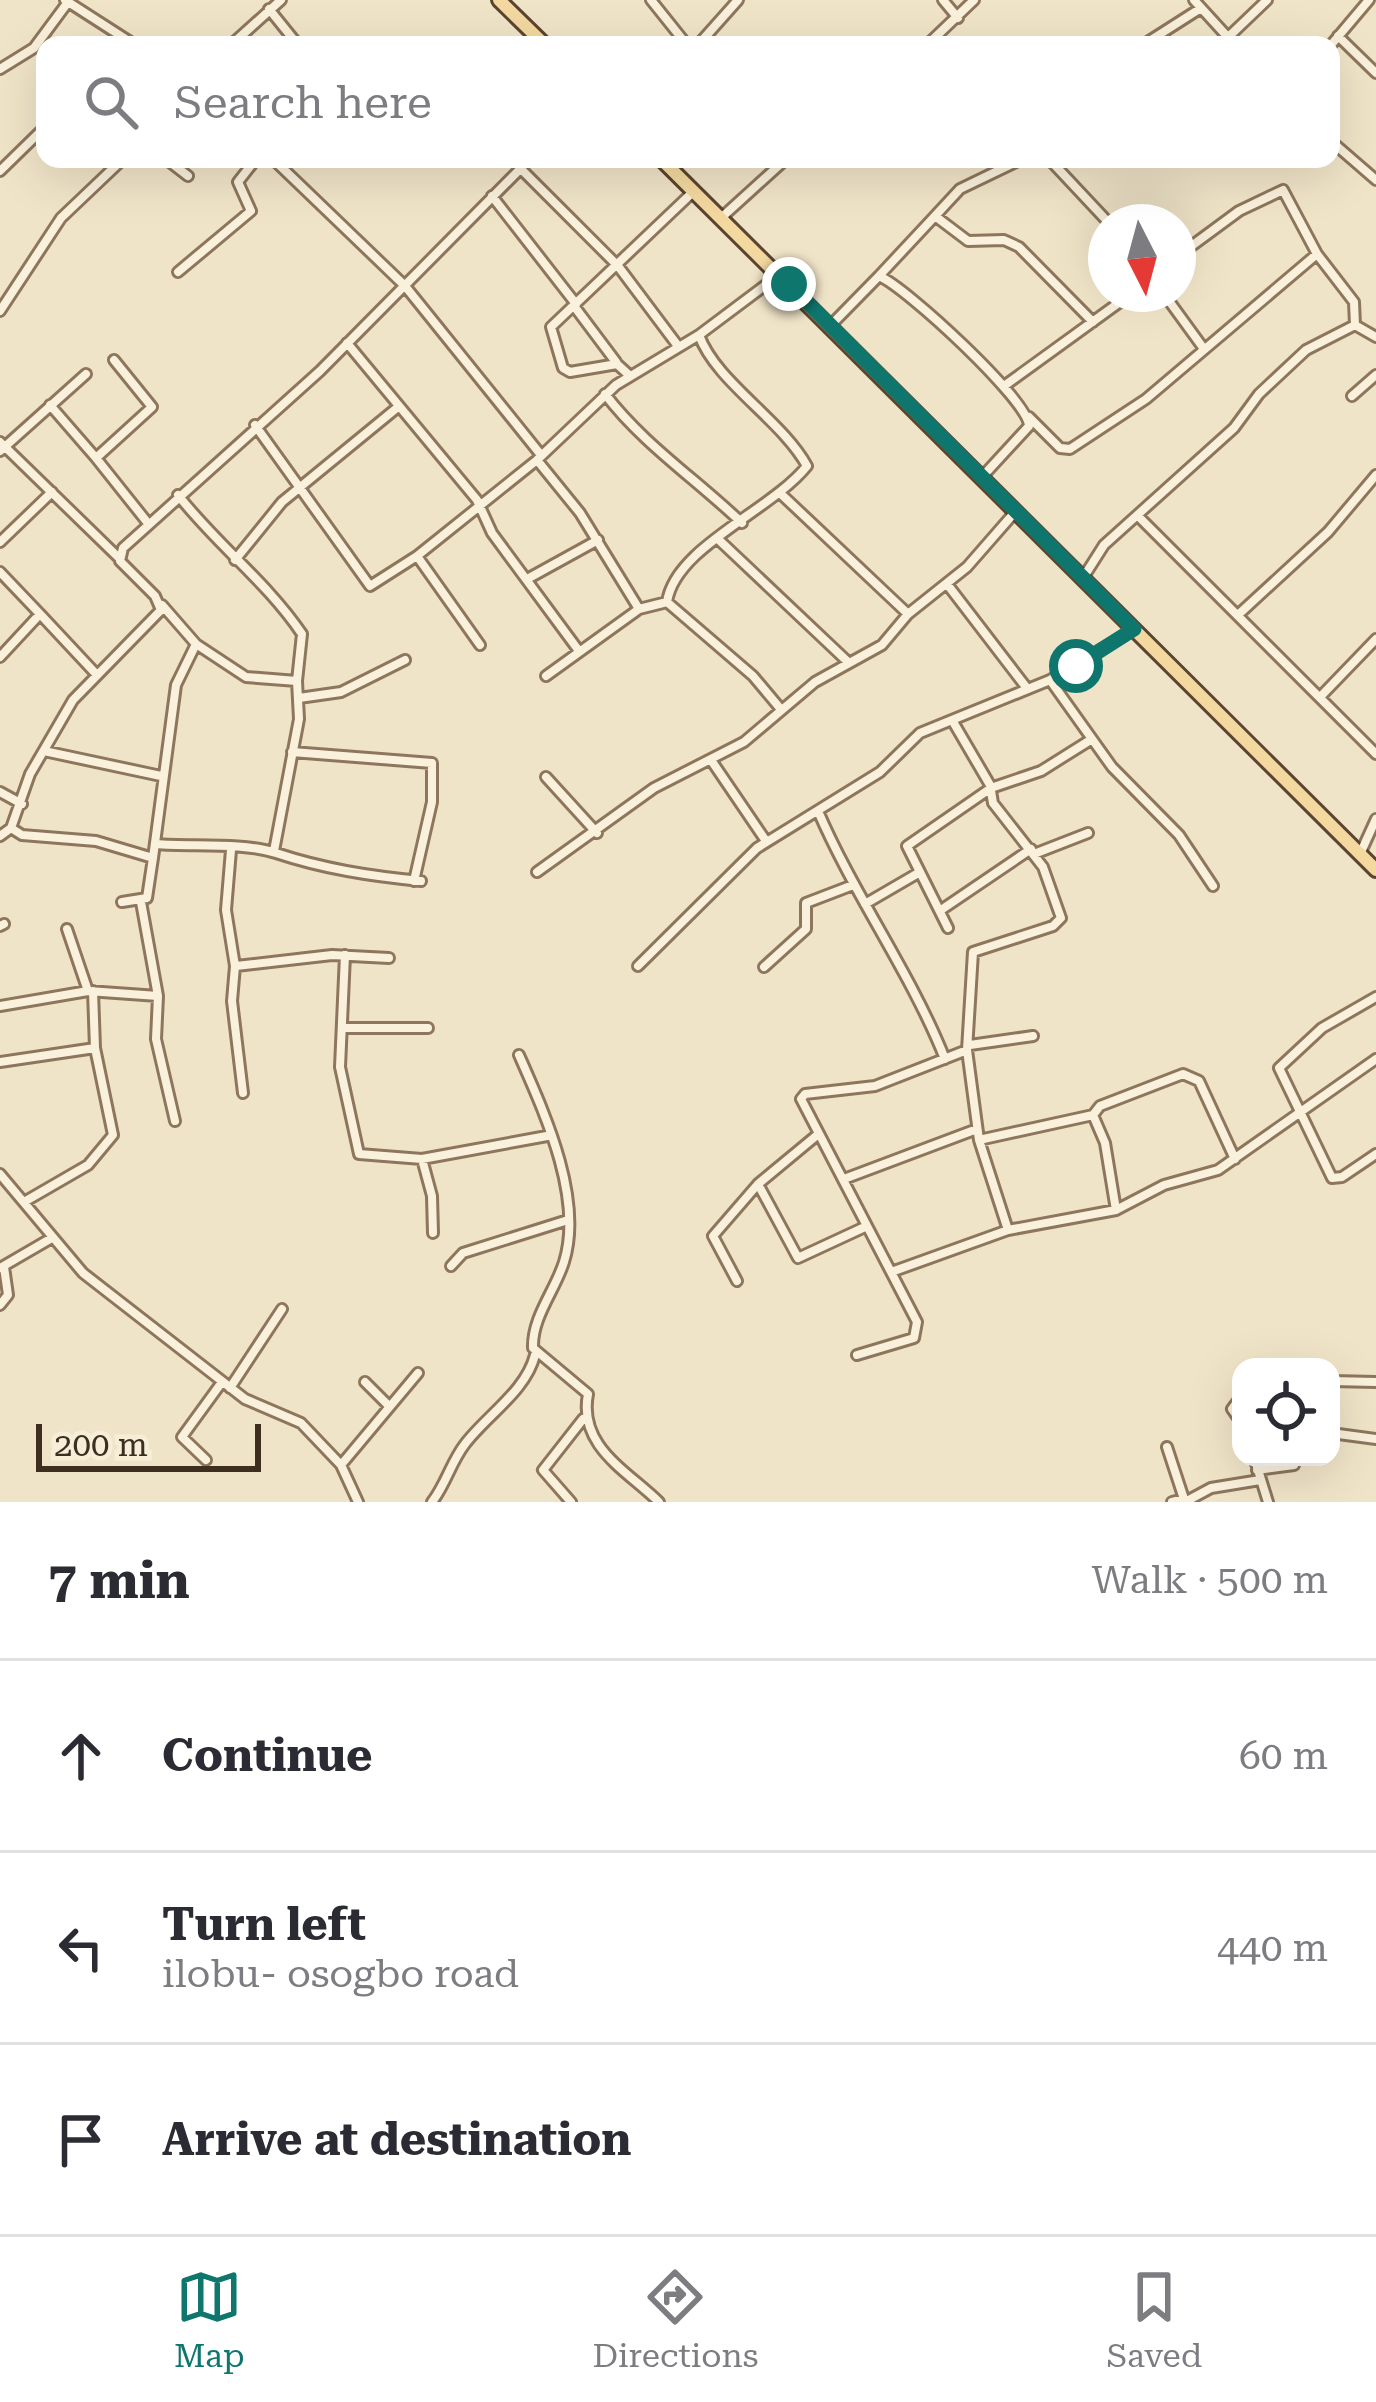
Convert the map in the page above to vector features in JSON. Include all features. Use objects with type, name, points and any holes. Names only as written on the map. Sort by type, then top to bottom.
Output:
[{"type":"main road","points":[[499,0],[536,36]]},
{"type":"main road","points":[[671,168],[1376,870]]},
{"type":"street","points":[[240,36],[280,0]]},
{"type":"street","points":[[651,0],[680,36]]},
{"type":"street","points":[[706,36],[738,0]]},
{"type":"street","points":[[943,0],[958,18]]},
{"type":"street","points":[[937,36],[974,0]]},
{"type":"street","points":[[1237,36],[1267,0]]},
{"type":"street","points":[[1339,36],[1369,0]]},
{"type":"street","points":[[42,36],[66,1],[112,36]]},
{"type":"street","points":[[1154,36],[1197,4],[1226,36]]},
{"type":"street","points":[[269,9],[291,36]]},
{"type":"street","points":[[1340,37],[1376,73]]},
{"type":"street","points":[[0,69],[36,45]]},
{"type":"street","points":[[0,171],[36,136]]},
{"type":"street","points":[[1340,149],[1376,180]]},
{"type":"street","points":[[0,311],[61,218],[114,168]]},
{"type":"street","points":[[178,168],[188,176]]},
{"type":"street","points":[[178,272],[251,211],[238,182],[249,168]]},
{"type":"street","points":[[282,168],[405,286],[539,457],[598,540],[639,609]]},
{"type":"street","points":[[118,557],[147,522],[347,343],[519,168]]},
{"type":"street","points":[[529,168],[618,266],[678,346]]},
{"type":"street","points":[[721,218],[774,168]]},
{"type":"street","points":[[831,326],[960,189],[1003,168]]},
{"type":"street","points":[[1057,168],[1091,204]]},
{"type":"street","points":[[1196,243],[1239,211],[1283,190],[1317,254],[1354,302],[1355,326]]},
{"type":"street","points":[[617,364],[570,372],[563,368],[551,327],[694,191]]},
{"type":"street","points":[[492,196],[629,375]]},
{"type":"street","points":[[935,216],[968,241],[1004,241],[1019,247],[1093,322]]},
{"type":"street","points":[[879,276],[913,300],[1004,386],[1060,448],[1070,449],[1146,398],[1317,254]]},
{"type":"street","points":[[255,425],[369,587],[417,556],[539,457],[629,375],[699,335],[780,274]]},
{"type":"street","points":[[1004,386],[1106,312]]},
{"type":"street","points":[[1177,312],[1204,349]]},
{"type":"street","points":[[1355,326],[1376,337]]},
{"type":"street","points":[[1083,578],[1104,545],[1234,428],[1259,394],[1306,350],[1355,326]]},
{"type":"street","points":[[667,602],[680,568],[782,494],[807,464],[707,356],[699,335]]},
{"type":"street","points":[[347,343],[477,500],[476,508],[579,651]]},
{"type":"street","points":[[96,458],[152,409],[114,360]]},
{"type":"street","points":[[86,374],[2,446],[118,557],[196,644],[246,677],[297,681]]},
{"type":"street","points":[[1352,396],[1376,375]]},
{"type":"street","points":[[605,394],[639,435],[668,453],[742,523]]},
{"type":"street","points":[[50,405],[147,522]]},
{"type":"street","points":[[235,560],[282,502],[398,407]]},
{"type":"street","points":[[982,477],[1021,440],[1029,417]]},
{"type":"street","points":[[1239,614],[1328,532],[1376,475]]},
{"type":"street","points":[[0,542],[52,491]]},
{"type":"street","points":[[782,494],[908,614]]},
{"type":"street","points":[[178,495],[235,560],[257,575],[302,634],[299,698],[274,852]]},
{"type":"street","points":[[537,872],[654,788],[743,742],[779,707],[882,645],[1016,511]]},
{"type":"street","points":[[1138,516],[1376,754]]},
{"type":"street","points":[[529,578],[598,540]]},
{"type":"street","points":[[719,540],[848,662]]},
{"type":"street","points":[[417,556],[480,645]]},
{"type":"street","points":[[0,572],[97,675]]},
{"type":"street","points":[[947,584],[1026,688]]},
{"type":"street","points":[[546,676],[639,609],[667,602]]},
{"type":"street","points":[[667,602],[722,647],[779,707]]},
{"type":"street","points":[[0,836],[11,828],[43,751],[73,700],[162,605]]},
{"type":"street","points":[[0,657],[40,614]]},
{"type":"street","points":[[638,966],[766,841],[880,772],[920,733],[1051,680],[1134,629]]},
{"type":"street","points":[[1322,695],[1376,639]]},
{"type":"street","points":[[176,1121],[156,1039],[158,996],[141,902],[154,858],[176,685],[196,644]]},
{"type":"street","points":[[299,698],[341,692],[405,660]]},
{"type":"street","points":[[1051,680],[1125,783],[1179,836],[1214,886]]},
{"type":"street","points":[[952,720],[991,788],[998,810],[1032,851],[1060,922],[973,952],[969,1048],[978,1135],[1008,1230]]},
{"type":"street","points":[[948,928],[907,846],[991,788],[1041,771],[1092,739]]},
{"type":"street","points":[[43,751],[161,776]]},
{"type":"street","points":[[156,844],[274,852],[298,863],[349,874],[418,881],[430,814],[432,763],[292,752]]},
{"type":"street","points":[[711,760],[766,841]]},
{"type":"street","points":[[546,777],[597,832]]},
{"type":"street","points":[[0,792],[22,804]]},
{"type":"street","points":[[818,811],[853,885],[920,1000],[945,1059]]},
{"type":"street","points":[[1360,854],[1376,819]]},
{"type":"street","points":[[11,828],[22,835],[96,841],[154,858]]},
{"type":"street","points":[[940,910],[1032,851],[1088,833]]},
{"type":"street","points":[[231,850],[226,900],[236,966],[232,1001],[243,1094]]},
{"type":"street","points":[[865,904],[920,872]]},
{"type":"street","points":[[764,967],[806,929],[806,903],[853,885]]},
{"type":"street","points":[[122,902],[141,902]]},
{"type":"street","points":[[23,1202],[88,1165],[113,1135],[95,1048],[90,991],[67,929]]},
{"type":"street","points":[[236,966],[345,955],[389,958]]},
{"type":"street","points":[[345,955],[340,1066],[359,1154],[422,1159],[548,1136]]},
{"type":"street","points":[[0,1006],[90,991],[158,996]]},
{"type":"street","points":[[1376,997],[1283,1058],[1280,1078],[1332,1178],[1342,1178],[1376,1154]]},
{"type":"street","points":[[344,1028],[428,1028]]},
{"type":"street","points":[[857,1355],[917,1334],[917,1322],[800,1099],[805,1094],[875,1086],[969,1048],[1033,1036]]},
{"type":"street","points":[[0,1062],[95,1048]]},
{"type":"street","points":[[432,1502],[446,1485],[461,1449],[507,1402],[535,1355],[535,1325],[564,1264],[568,1220],[548,1136],[519,1054]]},
{"type":"street","points":[[894,1271],[1008,1230],[1116,1210],[1235,1159],[1296,1111],[1376,1059]]},
{"type":"street","points":[[844,1179],[978,1135],[1093,1115],[1100,1106],[1183,1075],[1199,1081],[1235,1159]]},
{"type":"street","points":[[1093,1115],[1105,1143],[1116,1210]]},
{"type":"street","points":[[737,1281],[713,1236],[758,1184],[817,1136]]},
{"type":"street","points":[[422,1159],[432,1196],[433,1233]]},
{"type":"street","points":[[0,1174],[83,1273],[226,1385],[301,1424],[341,1465],[358,1502]]},
{"type":"street","points":[[758,1184],[798,1258],[867,1226]]},
{"type":"street","points":[[451,1266],[463,1253],[568,1220]]},
{"type":"street","points":[[0,1305],[8,1295],[2,1268],[50,1239]]},
{"type":"street","points":[[206,1460],[182,1437],[282,1309]]},
{"type":"street","points":[[535,1355],[588,1394],[584,1419],[591,1436],[659,1502]]},
{"type":"street","points":[[341,1465],[418,1373]]},
{"type":"street","points":[[1340,1381],[1376,1382]]},
{"type":"street","points":[[365,1382],[389,1406]]},
{"type":"street","points":[[571,1502],[544,1470],[548,1458],[584,1419]]},
{"type":"street","points":[[1340,1433],[1376,1438]]},
{"type":"street","points":[[1167,1447],[1185,1501]]},
{"type":"street","points":[[1256,1466],[1268,1502]]},
{"type":"street","points":[[1172,1502],[1290,1466]]},
{"type":"route","points":[[789,284],[1134,629],[1076,666]]}]
